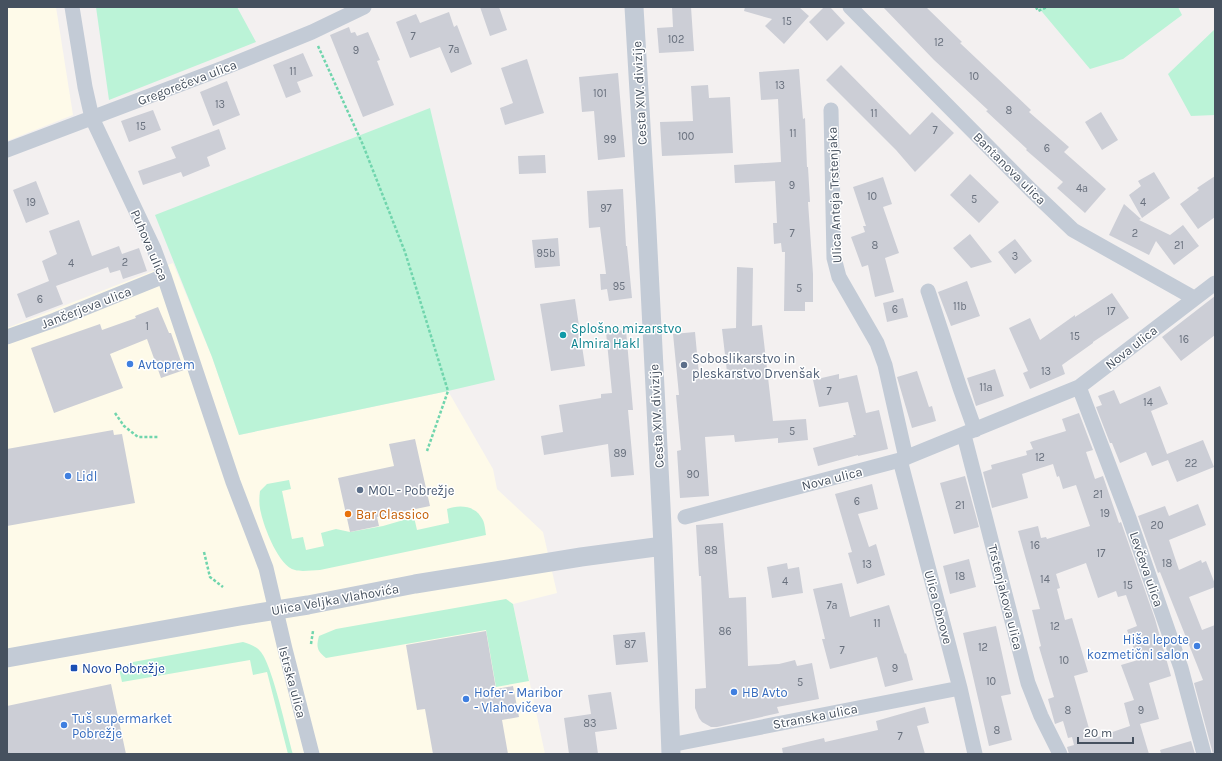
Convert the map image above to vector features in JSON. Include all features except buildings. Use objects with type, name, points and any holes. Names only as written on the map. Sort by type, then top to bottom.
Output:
[{"type":"street","name":"Puhova ulica","points":[[72,7],[85,87],[92,118],[154,249],[233,482],[266,568],[276,610]]},
{"type":"street","name":"Gregorečeva ulica","points":[[7,150],[226,67],[312,32],[364,7]]},
{"type":"street","name":"Cesta XIV. divizije","points":[[634,7],[663,546],[671,749]]},
{"type":"street","name":"Bantanova ulica","points":[[850,7],[1031,190],[1073,230],[1194,298]]},
{"type":"street","name":"Ulica Anteja Trstenjaka","points":[[831,110],[834,258],[839,276],[877,343],[885,365],[903,459]]},
{"type":"street","name":"Jančerjeva ulica","points":[[7,337],[55,320],[164,276]]},
{"type":"street","name":"Nova ulica","points":[[685,517],[903,459],[1079,386],[1215,283]]},
{"type":"street","points":[[928,291],[960,388],[970,432]]},
{"type":"street","name":"Levčeva ulica","points":[[1079,386],[1129,518],[1181,668],[1204,754]]},
{"type":"street","name":"Trstenjakova ulica","points":[[970,432],[1028,683],[1041,716],[1060,754]]},
{"type":"street","name":"Ulica obnove","points":[[903,459],[975,754]]},
{"type":"street","name":"Ulica Veljka Vlahovića","points":[[7,658],[359,596],[415,584],[581,557],[663,546]]},
{"type":"street","name":"Istrska ulica","points":[[276,610],[312,754]]},
{"type":"street","name":"Stranska ulica","points":[[671,749],[960,688]]},
{"type":"path","points":[[1036,7],[1038,11],[1047,7]]},
{"type":"path","points":[[312,32],[363,145],[404,252],[448,392],[427,451]]},
{"type":"path","points":[[115,413],[124,426],[138,437],[158,437]]},
{"type":"path","points":[[204,552],[210,578],[223,587]]},
{"type":"path","points":[[311,644],[313,631]]},
{"type":"shaded area","points":[[7,7],[56,7],[73,115],[7,141]]},
{"type":"shaded area","points":[[173,263],[212,357],[239,435],[448,391],[493,469],[497,489],[543,532],[557,593],[513,604],[545,754],[7,754],[7,328]]},
{"type":"green space","points":[[96,7],[237,7],[256,42],[109,100]]},
{"type":"green space","points":[[1038,7],[1178,7],[1182,15],[1123,59],[1090,69]]},
{"type":"green space","points":[[1215,29],[1215,115],[1191,116],[1168,74]]},
{"type":"green space","points":[[430,108],[495,380],[239,435],[212,357],[155,215]]},
{"type":"green space","points":[[289,480],[291,489],[282,491],[292,539],[303,537],[306,550],[324,546],[321,533],[336,529],[350,532],[383,526],[414,517],[417,530],[449,523],[447,509],[456,507],[470,508],[478,513],[485,526],[486,535],[320,570],[295,570],[283,562],[273,546],[265,527],[259,500],[260,491],[267,484]]},
{"type":"green space","points":[[506,599],[513,604],[529,681],[496,687],[486,630],[326,658],[318,648],[319,636],[336,629]]},
{"type":"green space","points":[[243,642],[252,645],[260,651],[265,658],[279,700],[293,754],[288,754],[267,672],[253,675],[250,660],[122,682],[119,669],[133,662]]},
{"type":"place","name":"Splošno mizarstvo Almira Hakl","points":[[563,335]]},
{"type":"place","name":"Avtoprem","points":[[130,364]]},
{"type":"place","name":"Soboslikarstvo in pleskarstvo Drvenšak","points":[[684,365]]},
{"type":"place","name":"Lidl","points":[[68,476]]},
{"type":"place","name":"MOL - Pobrežje","points":[[360,490]]},
{"type":"place","name":"Bar Classico","points":[[348,514]]},
{"type":"place","name":"Hiša lepote kozmetični salon","points":[[1197,646]]},
{"type":"place","name":"Novo Pobrežje","points":[[74,668]]},
{"type":"place","name":"HB Avto","points":[[734,692]]},
{"type":"place","name":"Hofer - Maribor - Vlahovičeva","points":[[466,699]]},
{"type":"place","name":"Tuš supermarket Pobrežje","points":[[64,725]]}]
